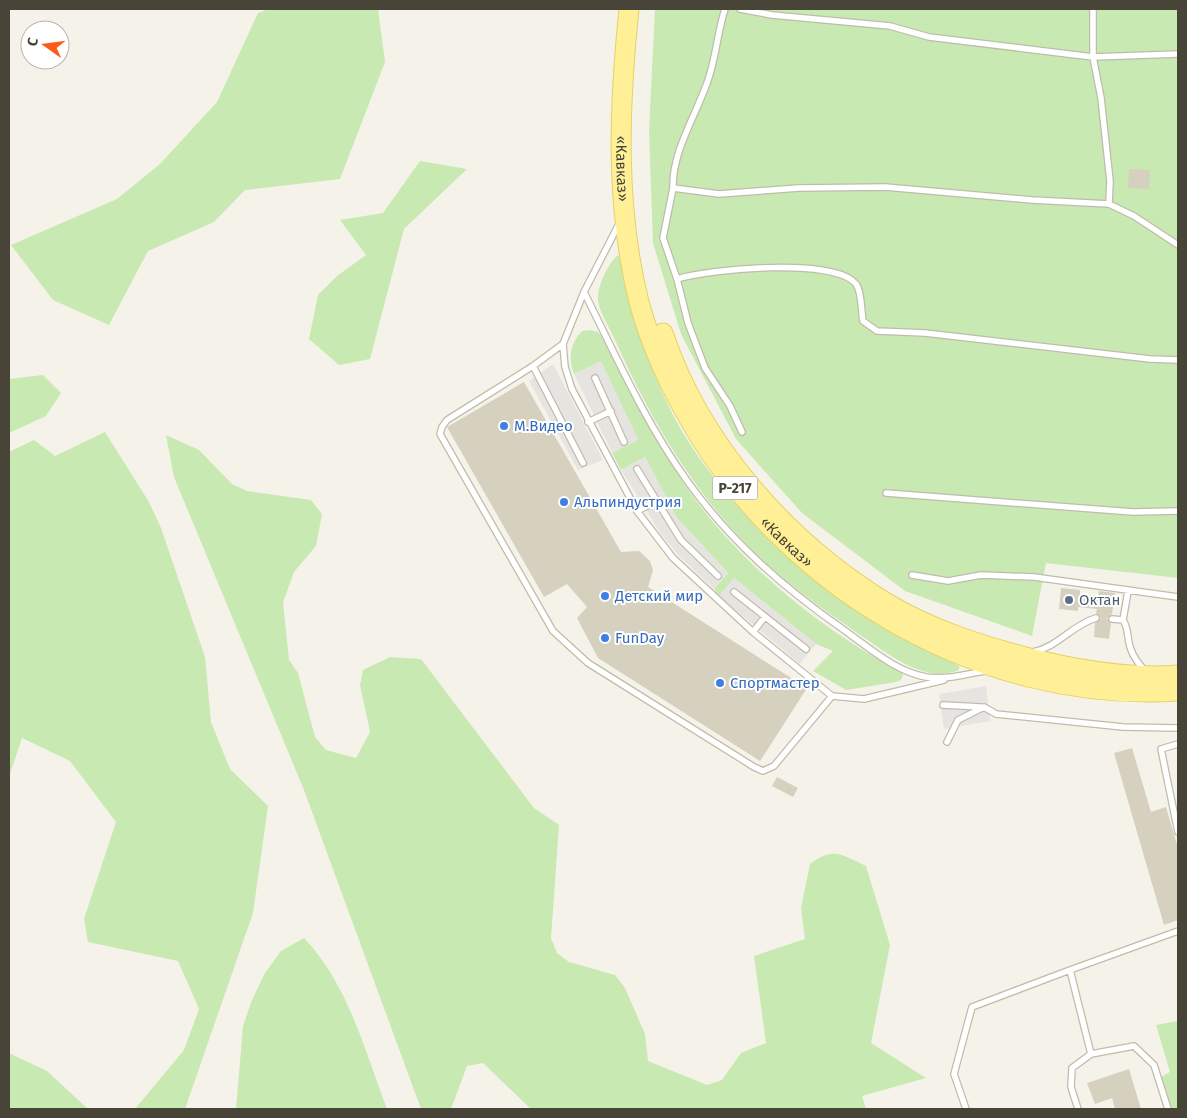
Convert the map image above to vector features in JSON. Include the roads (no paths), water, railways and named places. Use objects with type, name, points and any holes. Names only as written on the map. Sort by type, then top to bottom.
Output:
[{"type":"main road","name":"«Кавказ»","points":[[629,9],[621,86],[621,180],[630,254],[640,303],[670,385],[714,461],[772,528],[804,559],[842,590],[881,616],[922,638],[958,654],[1033,678],[1083,688],[1146,692],[1178,691]]},
{"type":"main road","name":"«Кавказ»","points":[[641,9],[634,87],[631,168],[640,248],[651,296],[666,340],[703,418],[750,486],[814,550],[848,577],[886,602],[930,624],[1014,654],[1089,671],[1178,675]]},
{"type":"lane","points":[[725,9],[708,82],[673,176],[673,188],[663,238],[677,279],[688,323],[705,368],[730,406],[742,432]]},
{"type":"lane","points":[[740,9],[772,15],[890,26],[929,37],[1093,56],[1178,54]]},
{"type":"lane","points":[[1093,9],[1093,56],[1110,181],[1109,204]]},
{"type":"lane","points":[[621,86],[616,106],[615,144],[615,180],[620,223],[584,292],[563,344],[565,367],[572,389],[636,511],[673,558],[753,632],[832,696],[864,699],[952,678],[1001,669]]},
{"type":"lane","points":[[673,188],[720,194],[799,188],[886,187],[963,192],[1032,200],[1109,204],[1134,216],[1178,244]]},
{"type":"lane","points":[[677,279],[720,270],[814,269],[837,273],[849,278],[858,286],[863,321],[877,331],[925,334],[1150,359],[1178,360]]},
{"type":"lane","points":[[584,292],[650,420],[687,482],[729,533],[768,572],[806,603],[867,647],[904,669],[925,677],[952,678]]},
{"type":"lane","points":[[563,344],[533,366],[447,420],[440,434],[553,631],[588,663],[763,771],[774,766],[832,696]]},
{"type":"lane","points":[[533,366],[583,463]]},
{"type":"lane","points":[[595,378],[624,442]]},
{"type":"lane","points":[[588,422],[611,411]]},
{"type":"lane","points":[[637,469],[655,502],[681,540],[718,576]]},
{"type":"lane","points":[[886,493],[1133,512],[1178,510]]},
{"type":"lane","points":[[636,511],[655,502]]},
{"type":"lane","points":[[912,575],[948,581],[980,575],[1007,575],[1178,597]]},
{"type":"lane","points":[[1128,591],[1123,620],[1129,630],[1130,646],[1135,659],[1149,675]]},
{"type":"lane","points":[[734,592],[764,618],[806,648]]},
{"type":"lane","points":[[753,632],[764,618]]},
{"type":"lane","points":[[1014,654],[1035,652],[1048,647],[1081,622],[1096,618]]},
{"type":"lane","points":[[1112,619],[1123,620]]},
{"type":"lane","points":[[943,705],[984,707],[996,714],[1123,726],[1178,728]]},
{"type":"lane","points":[[947,742],[958,720],[984,707]]},
{"type":"lane","points":[[1178,744],[1160,749],[1178,832]]},
{"type":"lane","points":[[966,1109],[954,1074],[972,1007],[1178,931]]},
{"type":"lane","points":[[1070,970],[1091,1054]]},
{"type":"lane","points":[[1078,1109],[1071,1087],[1072,1068],[1091,1054],[1134,1046],[1154,1065],[1168,1109]]},
{"type":"place","name":"М.Видео","points":[[504,426]]},
{"type":"place","name":"Альпиндустрия","points":[[564,502]]},
{"type":"place","name":"Детский мир","points":[[605,596]]},
{"type":"place","name":"Октан","points":[[1069,600]]},
{"type":"place","name":"FunDay","points":[[605,638]]},
{"type":"place","name":"Спортмастер","points":[[720,683]]}]
